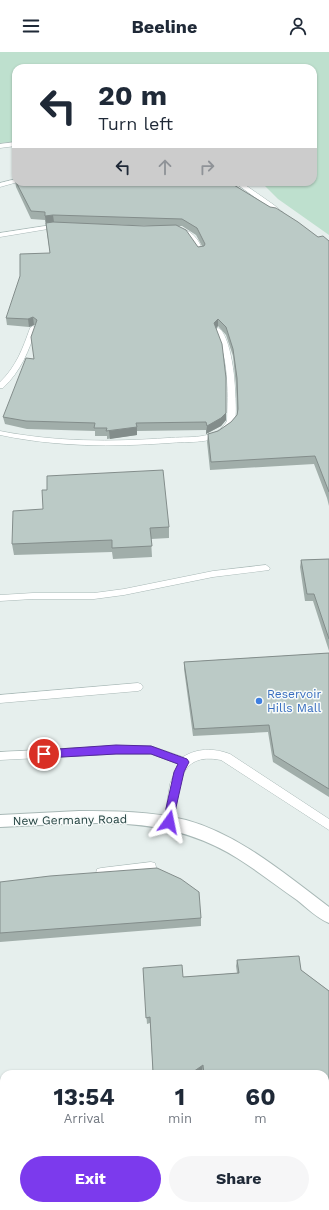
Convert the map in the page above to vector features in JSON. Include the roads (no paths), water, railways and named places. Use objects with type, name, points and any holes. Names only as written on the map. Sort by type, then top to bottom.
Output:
[{"type":"street","name":"New Germany Road","points":[[0,821],[117,818],[169,822],[209,835],[242,852],[329,916]]},
{"type":"lane","points":[[0,146],[12,144]]},
{"type":"lane","points":[[0,185],[12,181]]},
{"type":"lane","points":[[242,186],[250,193],[270,204],[288,220]]},
{"type":"lane","points":[[0,235],[54,226],[68,227]]},
{"type":"lane","points":[[170,229],[182,230],[188,233],[198,243],[200,252]]},
{"type":"lane","points":[[0,386],[9,378],[20,364],[33,328]]},
{"type":"lane","points":[[0,433],[17,437],[100,444],[139,443],[214,436],[229,426],[231,421],[232,390],[228,348],[218,330]]},
{"type":"lane","points":[[0,598],[33,596],[94,596],[124,592],[213,574],[266,568]]},
{"type":"lane","points":[[0,699],[138,687]]},
{"type":"lane","points":[[0,756],[116,750],[151,750],[184,762]]},
{"type":"lane","points":[[169,822],[179,772],[184,762],[203,753],[218,754],[226,757],[329,825]]},
{"type":"lane","points":[[87,875],[151,867]]},
{"type":"place","name":"Reservoir Hills Mall","points":[[259,701]]}]
